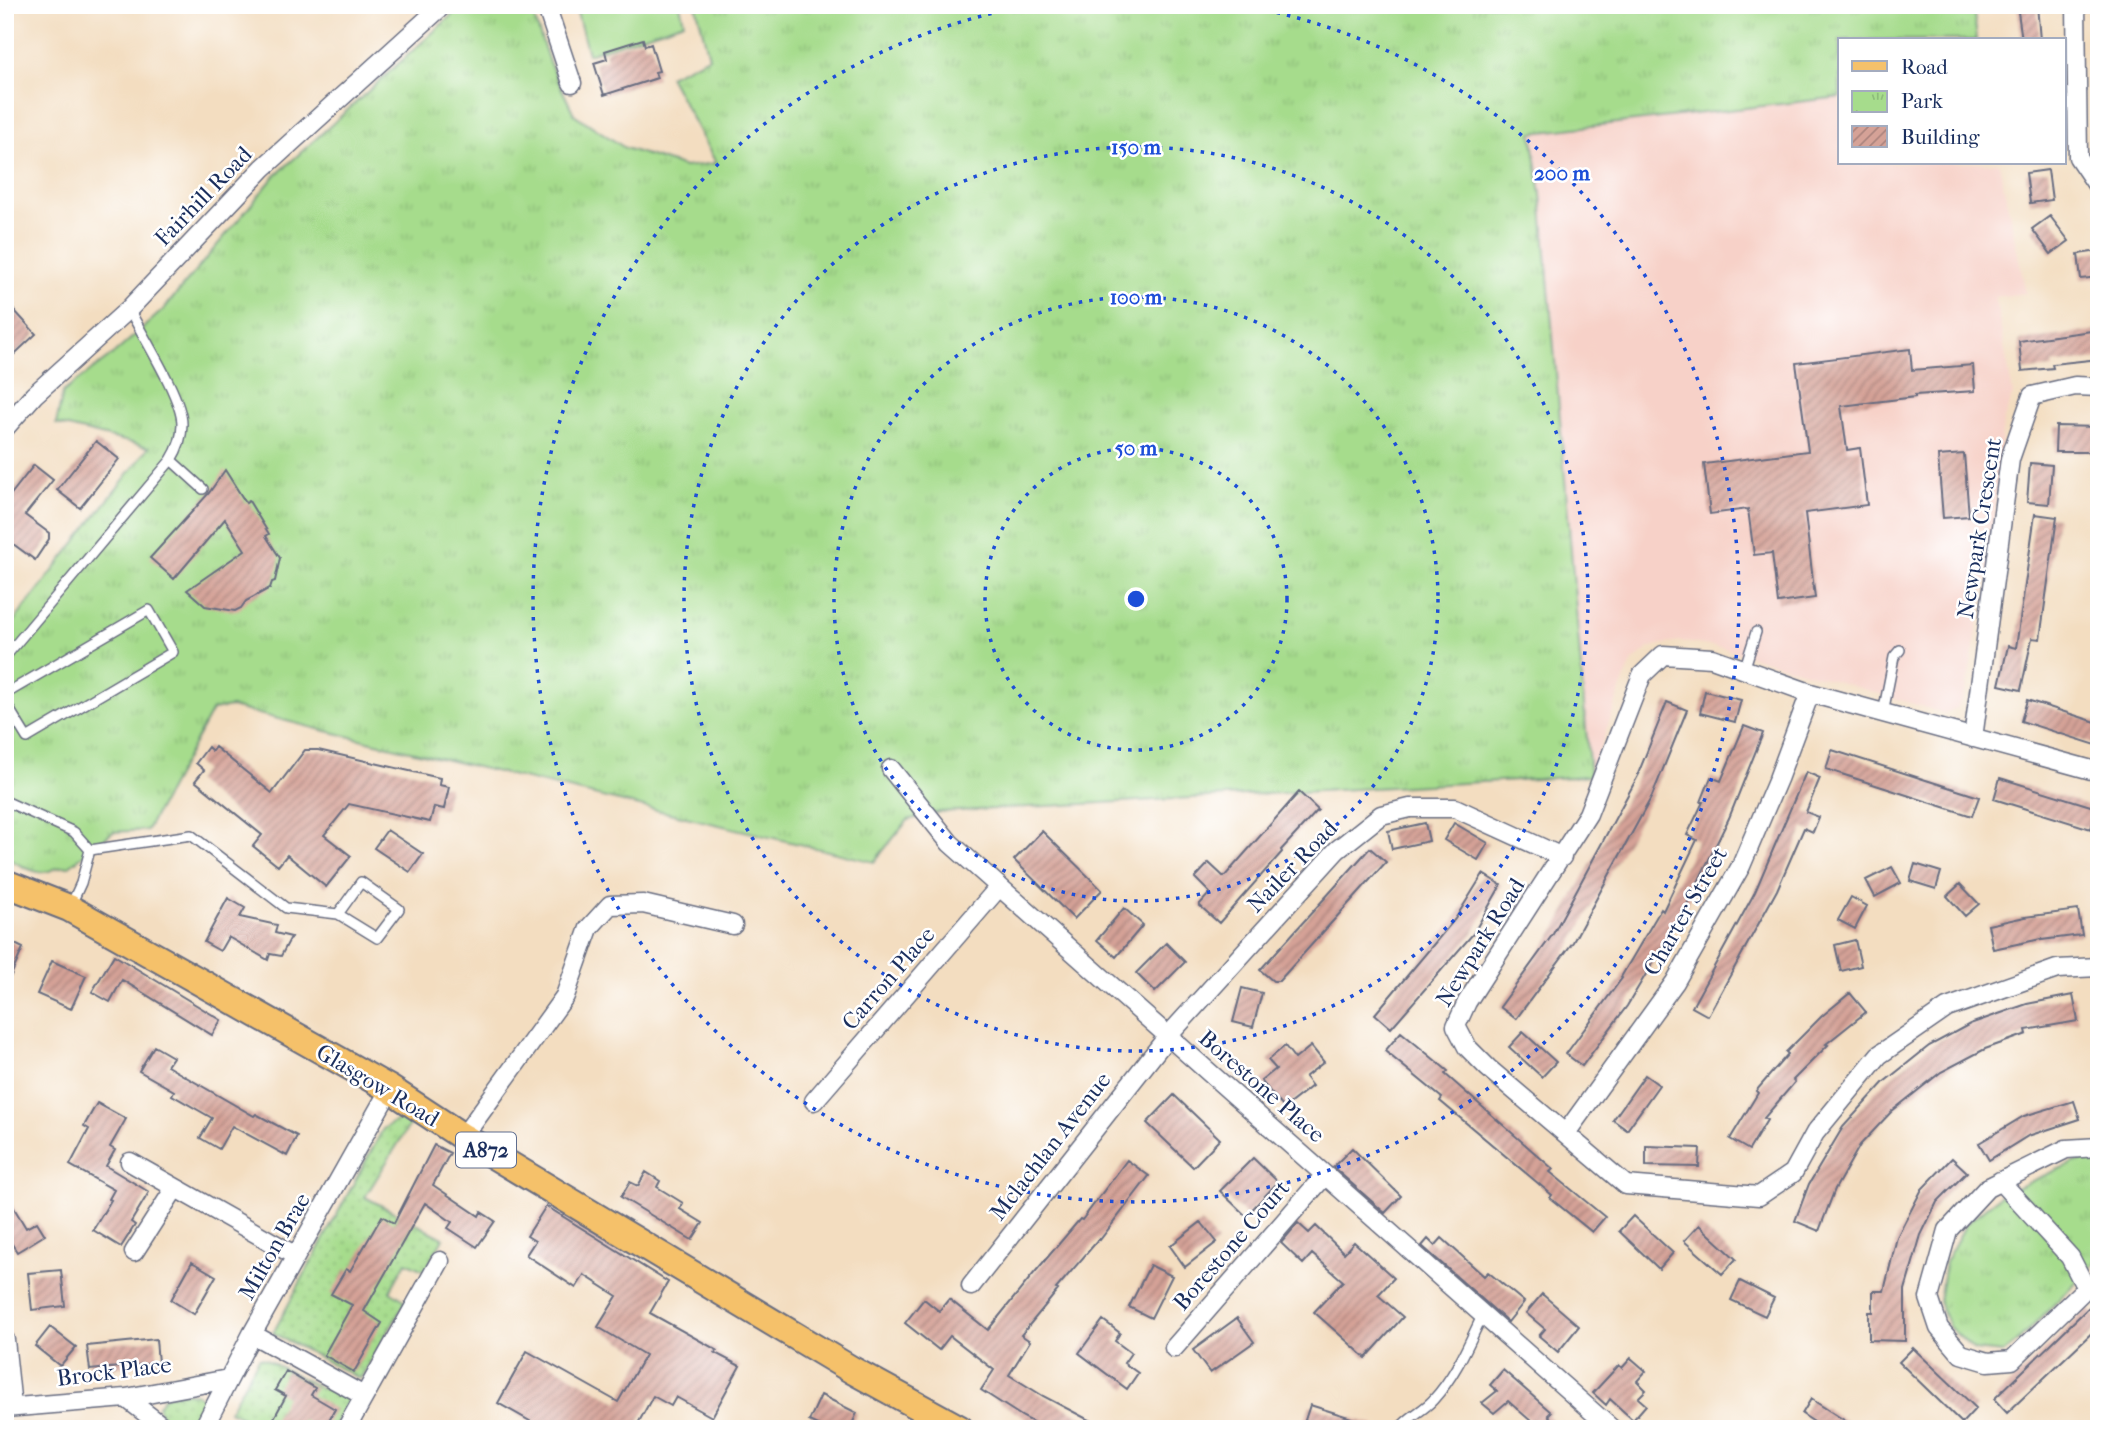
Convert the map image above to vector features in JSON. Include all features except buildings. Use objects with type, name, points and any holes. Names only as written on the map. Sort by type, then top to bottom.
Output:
[{"type":"main road","name":"Glasgow Road","points":[[5,883],[69,908],[390,1089],[463,1137],[852,1370],[960,1429]]},
{"type":"street","name":"Fairhill Road","points":[[5,428],[34,395],[128,309],[263,168],[443,5]]},
{"type":"street","points":[[546,5],[572,83]]},
{"type":"street","points":[[2076,5],[2078,157],[2099,188]]},
{"type":"street","name":"Newpark Crescent","points":[[1973,737],[2010,459],[2032,396],[2075,386],[2099,387]]},
{"type":"street","name":"Newpark Road","points":[[2099,772],[1810,693],[1712,658],[1663,655],[1642,675],[1588,814],[1467,1002],[1457,1026],[1466,1047],[1626,1185],[1759,1196],[1793,1173],[1815,1133],[1879,1055],[1947,1008],[2057,969],[2099,967]]},
{"type":"street","name":"Charter Street","points":[[1566,1133],[1675,982],[1741,866],[1778,779],[1810,693]]},
{"type":"street","name":"Borestone Place","points":[[891,769],[950,843],[1612,1429]]},
{"type":"street","name":"Nailer Road","points":[[1168,1036],[1337,850],[1381,815],[1410,808],[1455,808],[1562,857]]},
{"type":"street","name":"Carron Place","points":[[814,1101],[999,887]]},
{"type":"street","points":[[463,1137],[565,996],[589,928],[610,905],[643,904],[733,925]]},
{"type":"street","name":"Mclachlan Avenue","points":[[971,1286],[1168,1036]]},
{"type":"street","name":"Milton Brae","points":[[203,1429],[251,1334],[390,1089]]},
{"type":"street","points":[[2000,1181],[2070,1257],[2086,1288],[2012,1360],[1988,1362],[1961,1354],[1939,1328],[1929,1298],[1948,1230],[1987,1188],[2000,1181],[2066,1149],[2099,1147]]},
{"type":"street","points":[[130,1162],[296,1256]]},
{"type":"street","name":"Borestone Court","points":[[1174,1348],[1325,1174]]},
{"type":"street","points":[[134,1252],[175,1188]]},
{"type":"street","points":[[346,1429],[440,1261]]},
{"type":"street","points":[[251,1334],[364,1396]]},
{"type":"street","points":[[5,1340],[9,1407]]},
{"type":"street","name":"Brock Place","points":[[9,1407],[126,1398],[228,1380]]},
{"type":"street","points":[[126,1398],[166,1429]]},
{"type":"lane","points":[[5,657],[171,460],[180,440],[182,422],[178,404],[128,309]]},
{"type":"lane","points":[[171,460],[203,489]]},
{"type":"lane","points":[[5,694],[149,610],[173,652],[27,738],[5,702]]},
{"type":"lane","points":[[1744,670],[1756,632]]},
{"type":"lane","points":[[1883,713],[1894,657],[1900,650]]},
{"type":"lane","points":[[5,801],[74,832],[90,850]]},
{"type":"lane","points":[[90,850],[191,835],[286,908],[338,914],[377,938],[399,909],[361,882],[338,914]]},
{"type":"lane","points":[[69,908],[81,883],[90,850]]},
{"type":"lane","points":[[1399,1429],[1431,1403],[1454,1374],[1483,1314]]},
{"type":"shaded area","points":[[1838,97],[1838,164],[1999,164],[2026,293],[1995,297],[2013,394],[2003,421],[1991,555],[1966,690],[1957,708],[1944,713],[1723,648],[1678,641],[1649,648],[1633,661],[1590,776],[1541,194],[1532,133]]},
{"type":"green space","points":[[463,5],[530,5],[549,62],[574,114],[625,148],[685,167],[716,163],[669,76],[709,57],[696,5],[1973,5],[1977,38],[1838,38],[1838,97],[1532,133],[1541,194],[1590,776],[940,812],[908,820],[874,862],[231,707],[212,710],[147,830],[113,832],[68,867],[35,871],[5,857],[5,633],[149,447],[56,424],[63,392],[116,352],[164,309],[274,177]]},
{"type":"green space","points":[[575,5],[680,5],[684,22],[588,54]]},
{"type":"green space","points":[[402,1117],[412,1121],[365,1197],[443,1238],[425,1271],[406,1262],[390,1291],[406,1301],[360,1379],[273,1333],[383,1129]]},
{"type":"green space","points":[[2093,1157],[2099,1157],[2099,1259],[2003,1353],[1974,1350],[1949,1327],[1939,1302],[1945,1262],[1966,1224],[2002,1194]]},
{"type":"green space","points":[[259,1358],[322,1389],[325,1385],[349,1398],[332,1429],[265,1429],[229,1411]]},
{"type":"green space","points":[[183,1392],[203,1399],[205,1406],[193,1429],[174,1429],[162,1417],[158,1406],[164,1397]]}]
